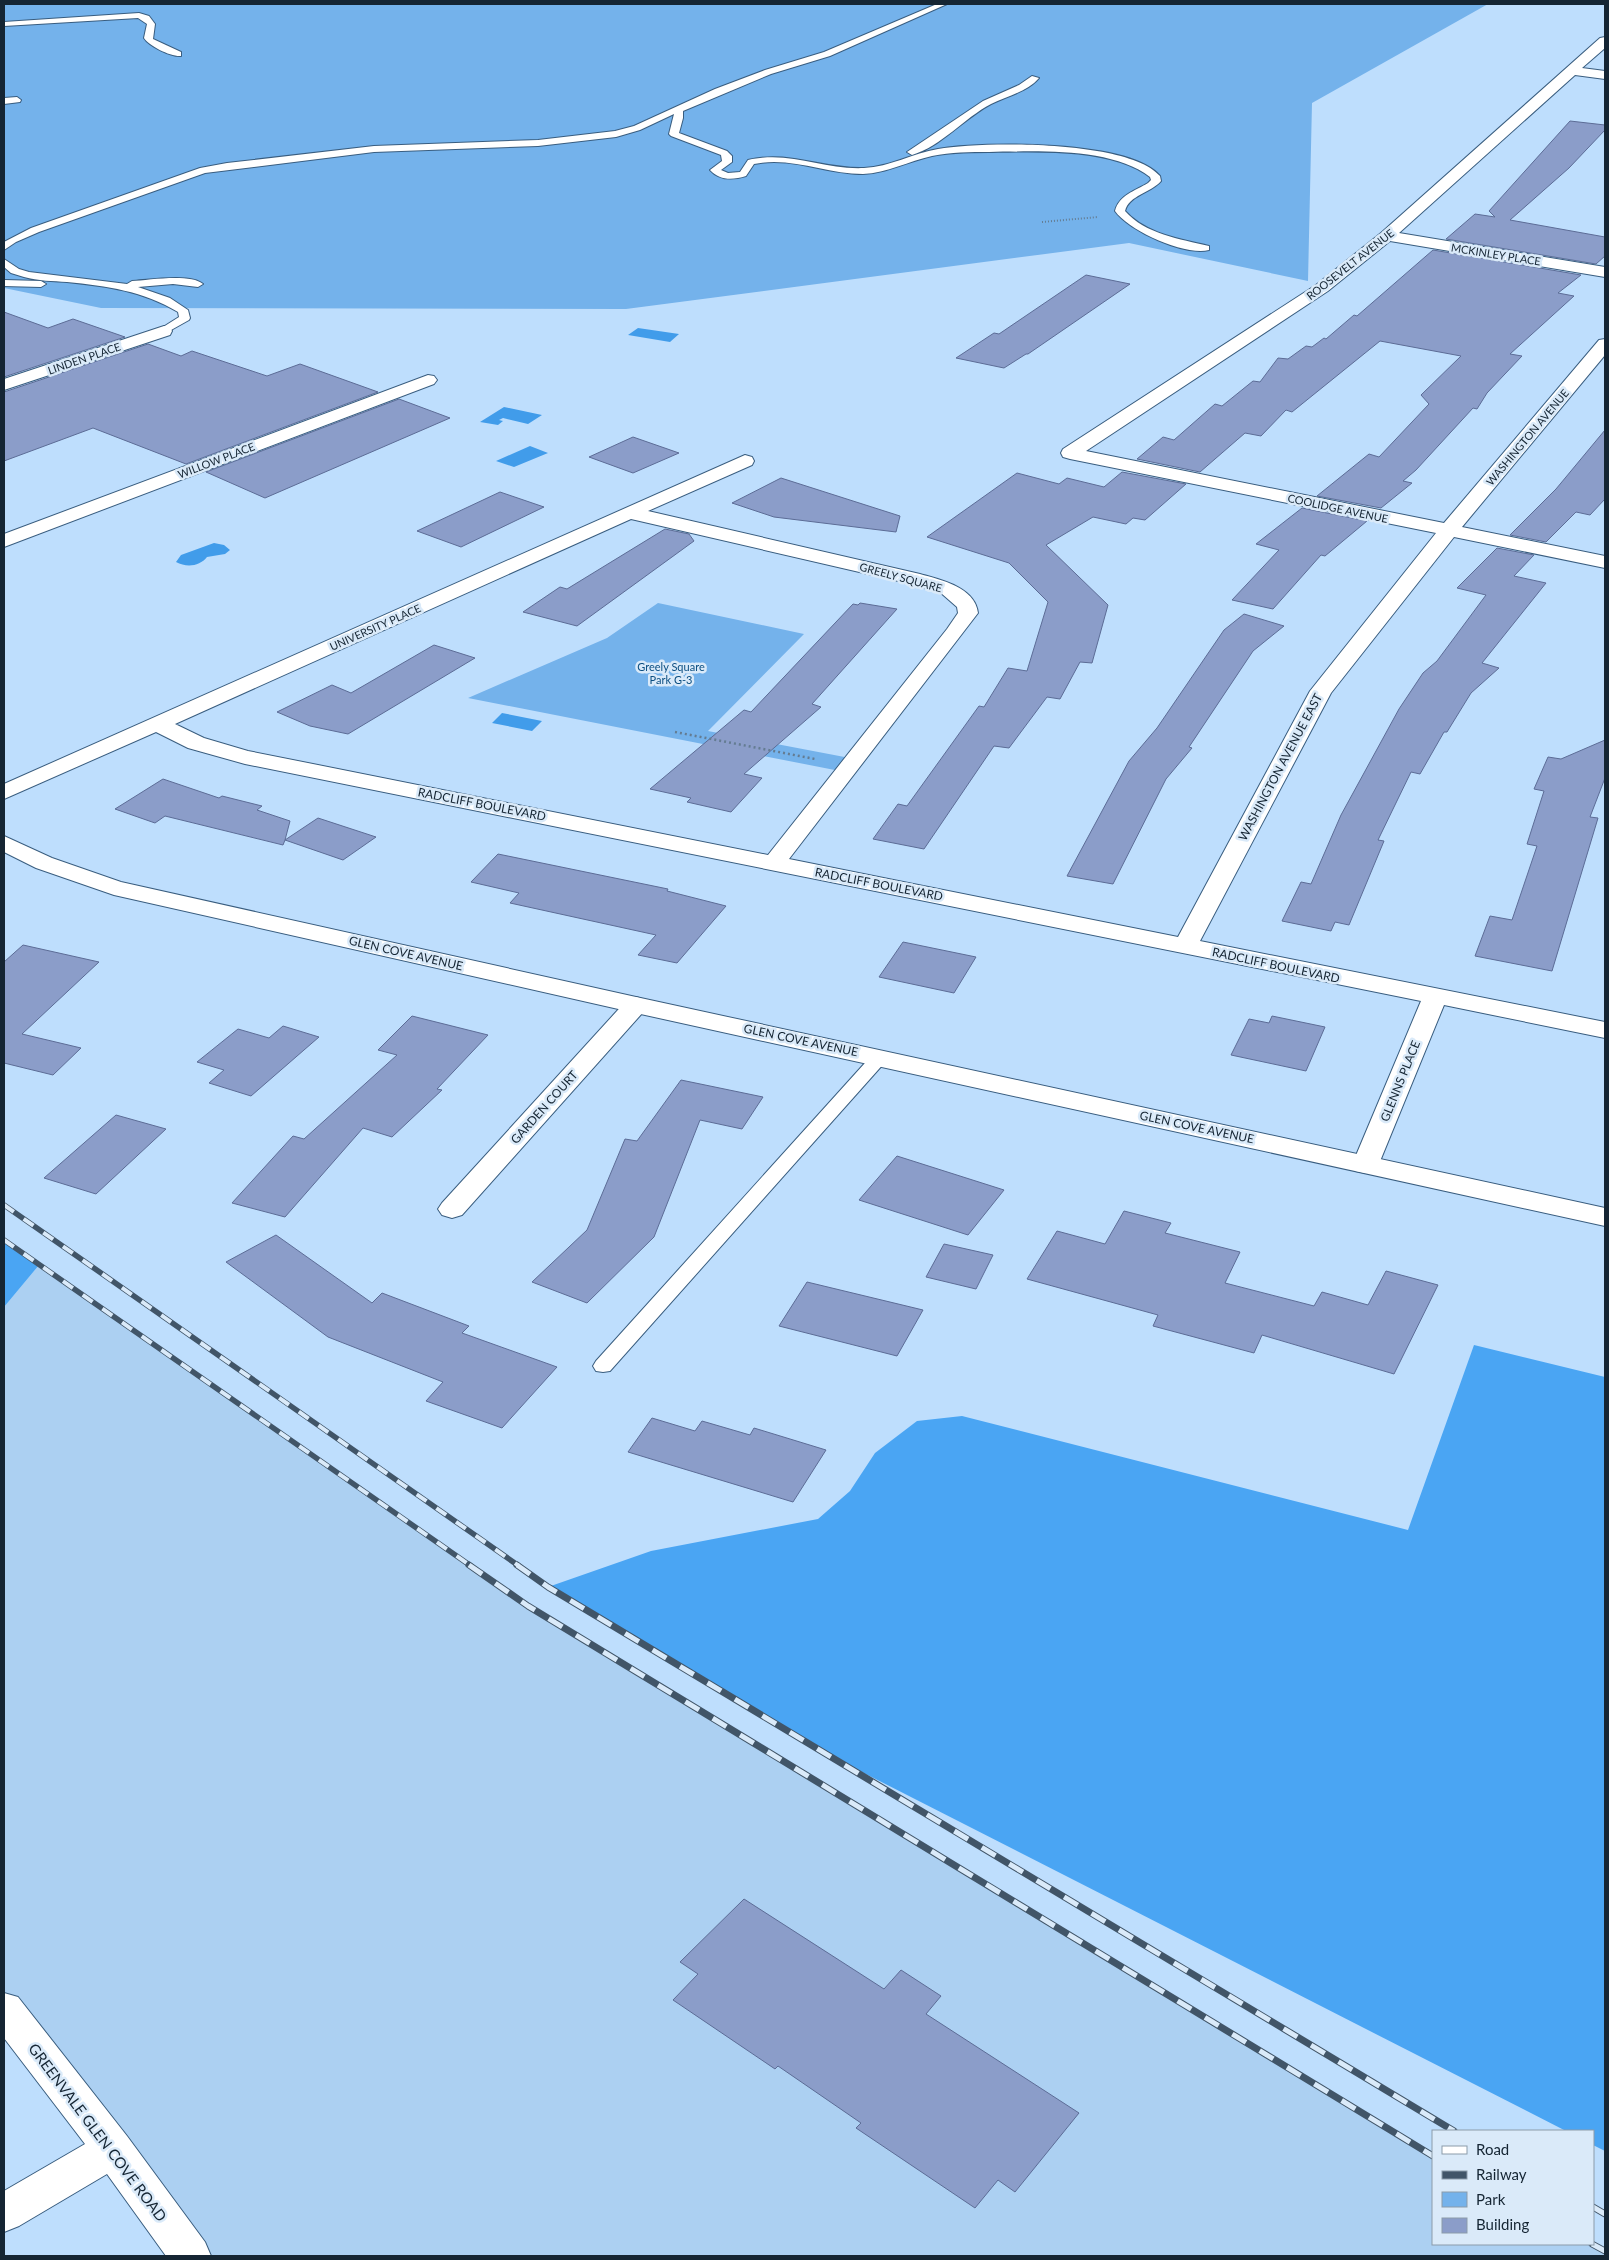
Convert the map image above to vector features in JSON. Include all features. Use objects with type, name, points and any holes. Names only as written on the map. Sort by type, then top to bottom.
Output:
[{"type":"street","name":"ROOSEVELT AVENUE","points":[[1070,453],[1322,288],[1387,236],[1605,41]]},
{"type":"street","points":[[1572,71],[1605,75]]},
{"type":"street","name":"MCKINLEY PLACE","points":[[1387,236],[1605,272]]},
{"type":"street","name":"LINDEN PLACE","points":[[4,385],[164,331]]},
{"type":"street","name":"WASHINGTON AVENUE","points":[[1449,530],[1605,344]]},
{"type":"street","name":"WILLOW PLACE","points":[[4,541],[428,380]]},
{"type":"street","name":"COOLIDGE AVENUE","points":[[1070,453],[1605,562]]},
{"type":"street","name":"UNIVERSITY PLACE","points":[[4,792],[745,461]]},
{"type":"street","name":"GREELY SQUARE","points":[[630,513],[913,578],[948,590],[967,605],[968,613],[954,634],[774,863]]},
{"type":"street","name":"WASHINGTON AVENUE EAST","points":[[1185,946],[1321,691],[1449,530]]},
{"type":"street","name":"RADCLIFF BOULEVARD","points":[[157,724],[196,743],[245,757],[1605,1030]]},
{"type":"street","name":"GLEN COVE AVENUE","points":[[4,843],[44,863],[114,888],[636,1005],[1605,1217]]},
{"type":"street","name":"GLENNS PLACE","points":[[1366,1165],[1435,997]]},
{"type":"street","name":"GARDEN COURT","points":[[452,1209],[636,1005]]},
{"type":"street","name":"GREENVALE GLEN COVE ROAD","points":[[4,2009],[112,2149],[190,2256]]},
{"type":"street","points":[[4,2213],[112,2149]]},
{"type":"lane","points":[[4,247],[12,240],[35,230],[203,170],[374,149],[583,140],[636,128],[718,91],[768,72],[826,54],[943,4]]},
{"type":"lane","points":[[4,24],[139,15],[146,18],[151,24],[148,38],[150,41],[178,54]]},
{"type":"lane","points":[[865,171],[921,147],[981,106],[1022,88],[1035,78]]},
{"type":"lane","points":[[4,101],[17,100]]},
{"type":"lane","points":[[678,110],[679,118],[674,134],[724,153],[726,156],[725,163],[715,170],[716,173],[726,176],[740,176],[746,172],[747,166],[757,160],[778,158],[841,170],[865,171],[890,168],[939,152],[1046,147],[1075,148],[1140,167],[1155,176],[1156,181],[1152,186],[1126,199],[1120,206],[1120,211],[1127,219],[1139,226],[1174,241]]},
{"type":"lane","points":[[4,262],[15,271],[28,274],[125,287],[155,295],[183,310],[185,318],[164,331]]},
{"type":"lane","points":[[4,284],[106,284],[173,281],[198,284]]},
{"type":"lane","points":[[603,1366],[880,1057]]},
{"type":"path","points":[[1042,222],[1104,216],[1120,211]]},
{"type":"path","points":[[675,732],[850,766]]},
{"type":"shaded area","points":[[638,328],[679,334],[670,342],[628,335]]},
{"type":"shaded area","points":[[504,407],[542,415],[528,424],[503,418],[499,420],[503,421],[498,425],[480,422]]},
{"type":"shaded area","points":[[530,446],[548,453],[514,467],[496,461]]},
{"type":"shaded area","points":[[214,543],[224,545],[230,550],[225,554],[207,557],[193,565],[184,565],[176,562],[181,555]]},
{"type":"shaded area","points":[[502,713],[542,721],[532,731],[492,723]]},
{"type":"shaded area","points":[[4,1240],[39,1265],[4,1307]]},
{"type":"shaded area","points":[[39,1265],[528,1606],[1432,2155],[1432,2245],[1594,2245],[1605,2251],[1605,2256],[190,2256],[145,2190],[4,2009],[4,1307]]},
{"type":"shaded area","points":[[1474,1345],[1605,1377],[1605,2151],[1594,2146],[1594,2130],[1564,2130],[803,1742],[548,1587],[651,1551],[818,1519],[850,1491],[875,1453],[917,1421],[962,1416],[1408,1530]]},
{"type":"green space","points":[[4,4],[1488,4],[1312,103],[1308,281],[1129,243],[626,309],[101,308],[4,288]]},
{"type":"green space","name":"Greely Square Park G-3","points":[[658,603],[804,634],[708,731],[855,759],[845,772],[468,698],[607,638]]},
{"type":"building","points":[[1570,121],[1605,125],[1605,130],[1569,168],[1510,220],[1605,237],[1605,256],[1596,264],[1446,239],[1475,214],[1495,217],[1489,211]]},
{"type":"building","points":[[1433,250],[1581,275],[1558,293],[1574,296],[1510,354],[1522,356],[1487,393],[1477,409],[1473,408],[1416,470],[1403,481],[1412,483],[1381,508],[1317,496],[1369,454],[1379,457],[1429,404],[1421,395],[1461,356],[1380,341],[1292,412],[1286,410],[1261,436],[1245,433],[1200,472],[1137,459],[1163,437],[1174,440],[1215,404],[1222,406],[1253,381],[1260,382],[1278,358],[1288,359],[1306,346],[1312,347],[1324,338],[1326,339],[1354,315],[1357,316]]},
{"type":"building","points":[[1086,275],[1130,284],[1028,354],[1004,368],[956,358],[994,333],[999,334]]},
{"type":"building","points":[[4,312],[48,328],[73,319],[125,337],[4,377]]},
{"type":"building","points":[[148,344],[181,356],[192,351],[267,376],[300,364],[378,392],[186,464],[93,428],[4,461],[4,392]]},
{"type":"building","points":[[399,399],[450,418],[265,498],[206,472]]},
{"type":"building","points":[[1605,430],[1605,499],[1590,515],[1576,512],[1546,542],[1510,535],[1556,489]]},
{"type":"building","points":[[633,437],[679,453],[633,473],[589,457]]},
{"type":"building","points":[[1122,472],[1186,484],[1145,520],[1133,518],[1126,524],[1093,517],[1046,545],[1108,605],[1092,663],[1080,662],[1060,699],[1047,697],[1009,748],[994,746],[924,849],[873,839],[898,804],[907,806],[979,706],[984,707],[1008,668],[1027,671],[1048,602],[1009,563],[927,537],[1017,473],[1059,484],[1067,478],[1104,487]]},
{"type":"building","points":[[781,478],[900,516],[896,532],[774,517],[732,503]]},
{"type":"building","points":[[500,492],[544,507],[461,547],[417,531]]},
{"type":"building","points":[[1302,508],[1367,521],[1325,556],[1321,555],[1273,609],[1232,600],[1279,550],[1256,544]]},
{"type":"building","points":[[665,529],[689,534],[694,541],[577,626],[523,612],[560,587],[567,589]]},
{"type":"building","points":[[1497,548],[1534,555],[1514,576],[1546,583],[1482,663],[1499,668],[1471,693],[1447,732],[1444,732],[1420,774],[1411,772],[1378,840],[1384,841],[1349,925],[1335,922],[1331,931],[1282,921],[1301,882],[1311,884],[1341,815],[1399,709],[1423,673],[1437,661],[1486,595],[1457,588]]},
{"type":"building","points":[[860,603],[897,609],[812,704],[821,707],[744,774],[762,778],[731,812],[687,802],[691,798],[650,789],[744,710],[751,712],[853,604],[858,605]]},
{"type":"building","points":[[1244,614],[1284,626],[1253,651],[1189,747],[1192,748],[1166,779],[1113,884],[1067,876],[1129,761],[1157,728],[1224,630]]},
{"type":"building","points":[[434,645],[475,658],[348,734],[310,726],[277,712],[332,685],[351,693]]},
{"type":"building","points":[[1605,740],[1605,778],[1590,817],[1598,818],[1552,971],[1475,956],[1490,916],[1512,920],[1537,846],[1527,844],[1544,791],[1534,789],[1548,757],[1561,759]]},
{"type":"building","points":[[163,779],[219,798],[222,796],[262,806],[257,810],[290,821],[283,845],[165,816],[155,823],[115,809]]},
{"type":"building","points":[[318,818],[376,837],[343,860],[285,840]]},
{"type":"building","points":[[498,854],[668,889],[667,891],[726,906],[677,963],[638,955],[656,935],[510,903],[519,893],[471,882]]},
{"type":"building","points":[[903,942],[976,957],[954,993],[879,977]]},
{"type":"building","points":[[23,945],[99,962],[22,1034],[81,1048],[53,1075],[4,1063],[4,962]]},
{"type":"building","points":[[412,1016],[488,1035],[437,1089],[442,1090],[392,1137],[363,1128],[285,1217],[232,1203],[293,1136],[304,1139],[397,1055],[378,1050]]},
{"type":"building","points":[[1272,1016],[1325,1027],[1306,1071],[1231,1055],[1249,1019],[1269,1023]]},
{"type":"building","points":[[283,1026],[319,1037],[251,1096],[209,1083],[224,1070],[197,1062],[238,1029],[269,1038]]},
{"type":"building","points":[[681,1080],[763,1097],[742,1129],[700,1120],[654,1237],[587,1303],[532,1282],[587,1230],[625,1139],[637,1141]]},
{"type":"building","points":[[116,1115],[166,1129],[96,1194],[44,1178]]},
{"type":"building","points":[[897,1156],[1004,1190],[968,1235],[859,1200]]},
{"type":"building","points":[[1124,1211],[1171,1223],[1165,1233],[1240,1252],[1225,1283],[1314,1306],[1322,1292],[1368,1305],[1386,1271],[1438,1285],[1394,1374],[1262,1335],[1254,1353],[1153,1326],[1158,1315],[1027,1279],[1057,1231],[1105,1244]]},
{"type":"building","points":[[276,1235],[372,1303],[382,1293],[469,1326],[462,1333],[557,1367],[502,1428],[426,1401],[443,1382],[328,1337],[226,1262]]},
{"type":"building","points":[[944,1244],[993,1255],[976,1289],[926,1277]]},
{"type":"building","points":[[807,1282],[923,1310],[897,1356],[779,1326]]},
{"type":"building","points":[[652,1418],[695,1431],[702,1421],[750,1435],[754,1428],[826,1450],[793,1502],[628,1452]]},
{"type":"building","points":[[744,1899],[884,1989],[901,1970],[941,1996],[926,2014],[1079,2113],[1015,2192],[998,2180],[975,2208],[856,2128],[861,2123],[778,2066],[775,2069],[673,2000],[698,1974],[680,1962]]},
{"type":"railway","points":[[4,1205],[519,1566]]},
{"type":"railway","points":[[4,1240],[471,1566]]},
{"type":"railway","points":[[469,1565],[528,1606],[1432,2155]]},
{"type":"railway","points":[[517,1565],[548,1587],[1452,2130]]},
{"type":"railway","points":[[1594,2208],[1605,2214]]},
{"type":"railway","points":[[1594,2245],[1605,2251]]}]
